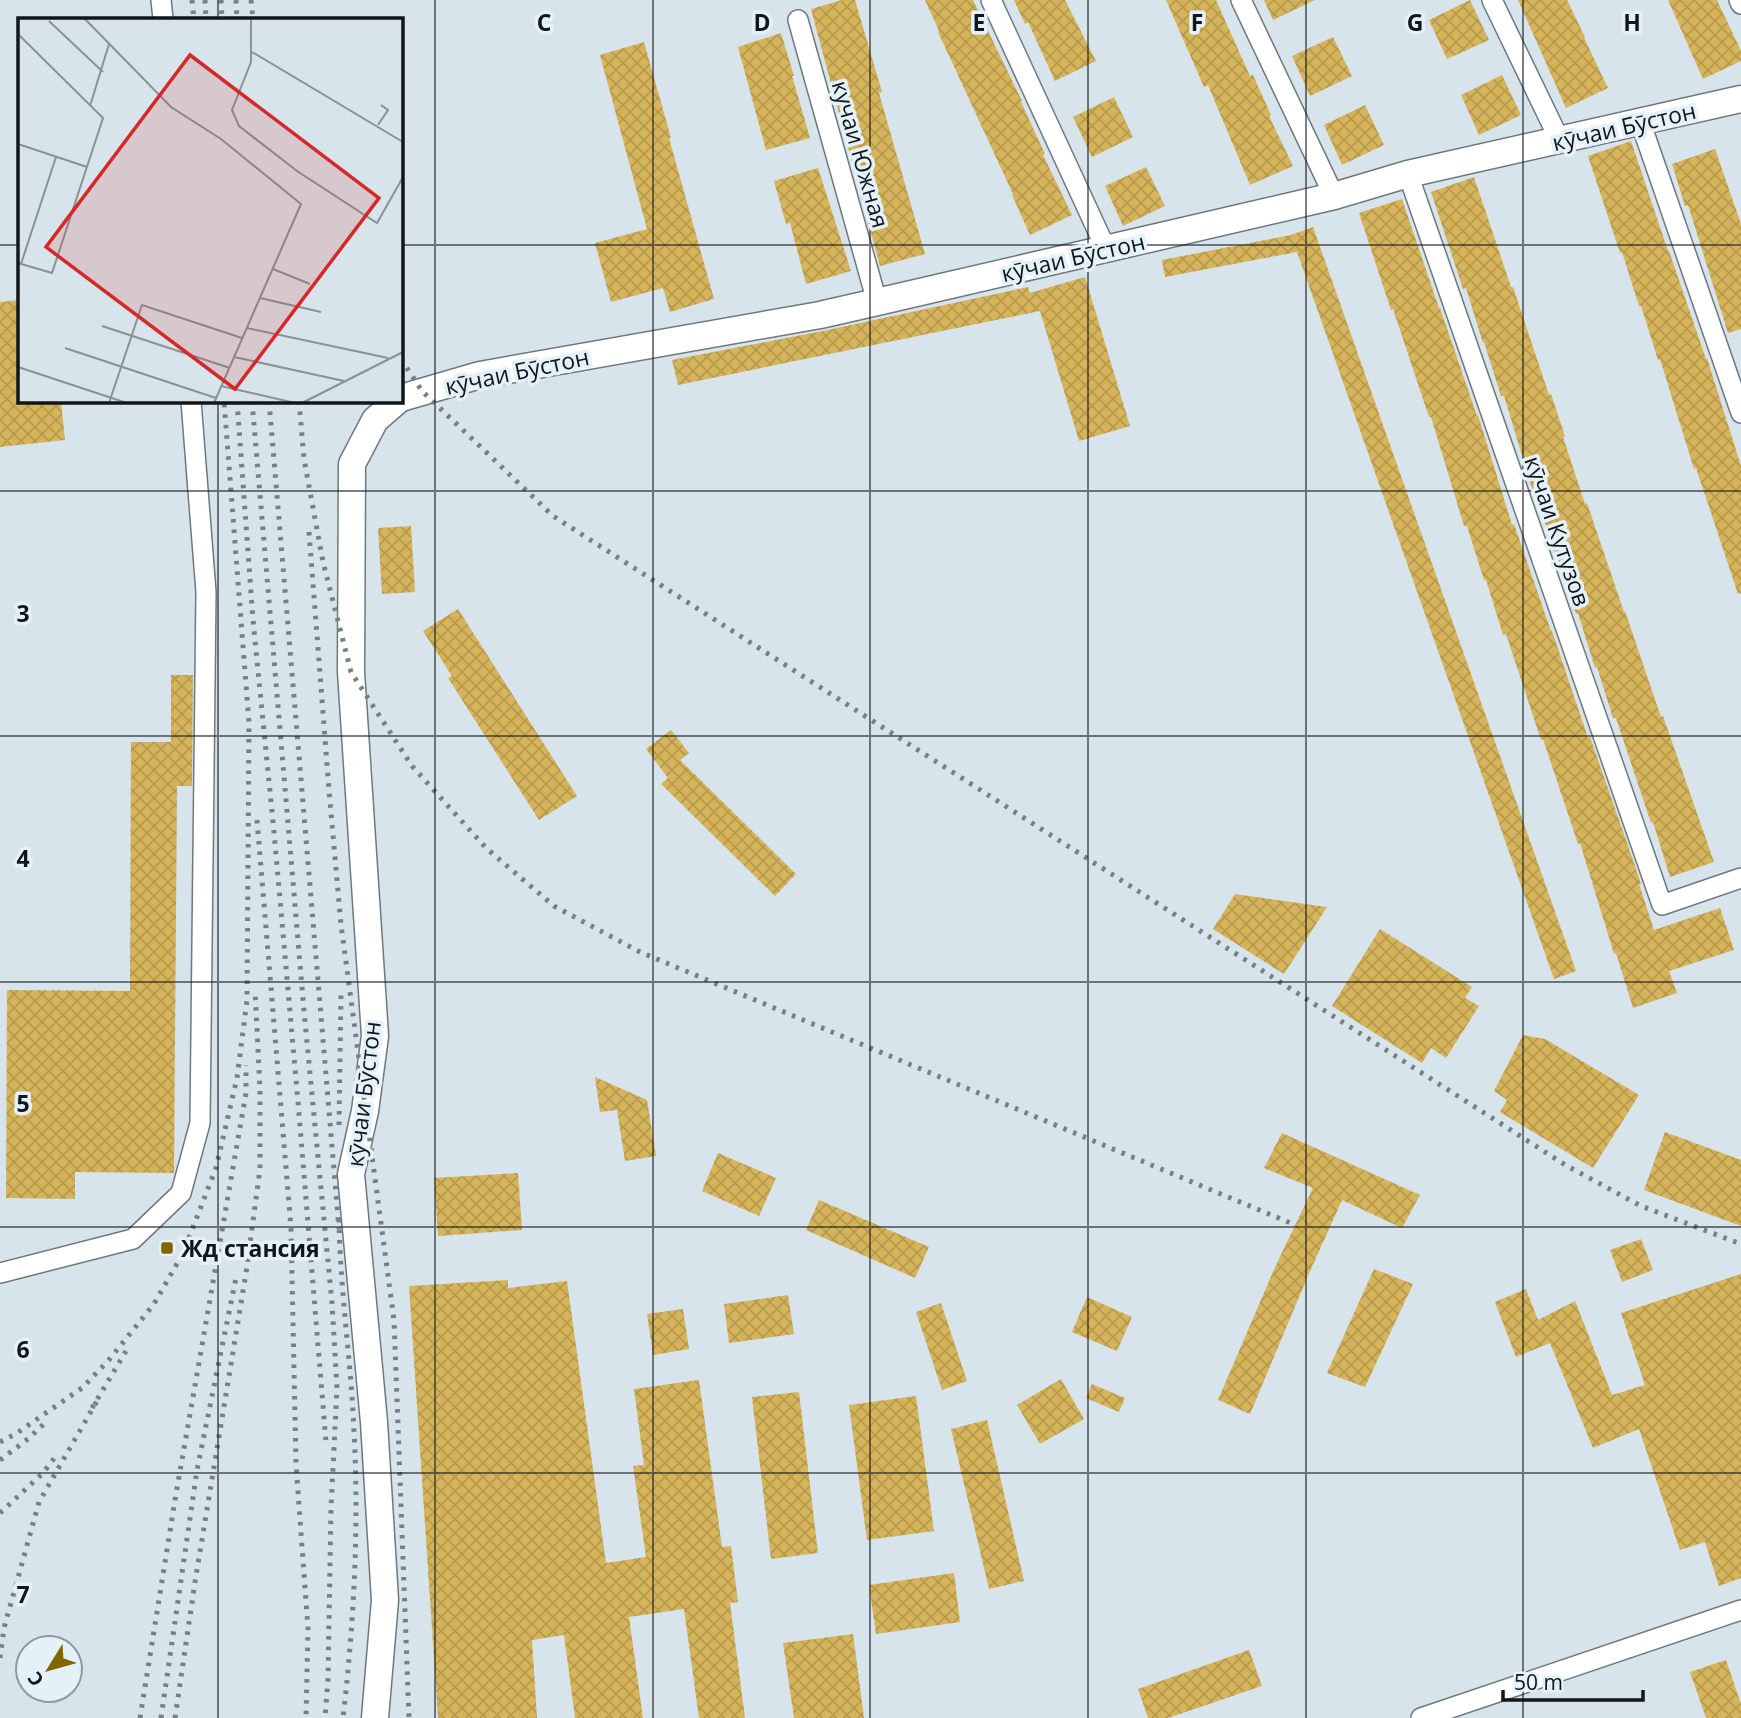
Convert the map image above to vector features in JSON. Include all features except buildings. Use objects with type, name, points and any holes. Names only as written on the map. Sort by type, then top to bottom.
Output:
[{"type":"main road","name":"кӯчаи Бӯстон","points":[[402,398],[480,375],[877,302],[1334,196],[1408,174],[1741,99]]},
{"type":"main road","name":"кӯчаи Бӯстон","points":[[375,1718],[385,1600],[374,1422],[351,1174],[365,1111],[375,1036],[351,672],[352,464],[375,420],[396,402]]},
{"type":"street","points":[[162,0],[163,18]]},
{"type":"street","points":[[991,0],[1106,249]]},
{"type":"street","points":[[1241,0],[1334,196]]},
{"type":"street","points":[[1492,0],[1560,141]]},
{"type":"street","name":"кучаи Южная","points":[[799,20],[877,302]]},
{"type":"street","points":[[1640,121],[1741,413]]},
{"type":"street","name":"кӯчаи Кутузов","points":[[1408,174],[1662,905],[1741,878]]},
{"type":"street","points":[[0,1273],[133,1239],[181,1193],[200,1123],[206,592],[191,402]]},
{"type":"street","points":[[1421,1718],[1741,1610]]},
{"type":"railway","points":[[192,0],[194,18]]},
{"type":"railway","points":[[205,0],[206,18]]},
{"type":"railway","points":[[221,0],[222,18]]},
{"type":"railway","points":[[236,0],[237,18]]},
{"type":"railway","points":[[251,0],[253,18]]},
{"type":"railway","points":[[402,361],[422,391],[553,516],[1567,1166],[1641,1206],[1741,1244]]},
{"type":"railway","points":[[0,1442],[82,1388],[108,1361],[154,1304],[183,1253],[216,1168],[237,1078],[247,1000],[249,723],[224,402]]},
{"type":"railway","points":[[237,402],[253,620],[298,1102],[326,1442]]},
{"type":"railway","points":[[252,402],[332,1303],[337,1388],[325,1718]]},
{"type":"railway","points":[[269,402],[339,1229]]},
{"type":"railway","points":[[299,402],[304,459],[323,562],[351,672],[412,766],[486,848],[554,906],[640,952],[1293,1224]]},
{"type":"railway","points":[[309,532],[341,925],[394,1320],[409,1718]]},
{"type":"railway","points":[[257,820],[291,1228],[296,1464],[308,1629],[306,1718]]},
{"type":"railway","points":[[175,1718],[260,1169],[260,1089],[255,990]]},
{"type":"railway","points":[[339,1125],[341,992]]},
{"type":"railway","points":[[140,1718],[246,1093],[246,1065]]},
{"type":"railway","points":[[339,1219],[353,1405],[356,1503],[353,1611],[343,1718]]},
{"type":"railway","points":[[161,1718],[197,1470],[237,1273]]},
{"type":"railway","points":[[92,1408],[126,1351]]},
{"type":"railway","points":[[0,1658],[4,1628],[39,1502],[97,1401]]},
{"type":"railway","points":[[0,1460],[48,1420]]},
{"type":"railway","points":[[0,1513],[43,1473],[56,1456]]},
{"type":"place","name":"Жд стансия","points":[[167,1248]]}]
